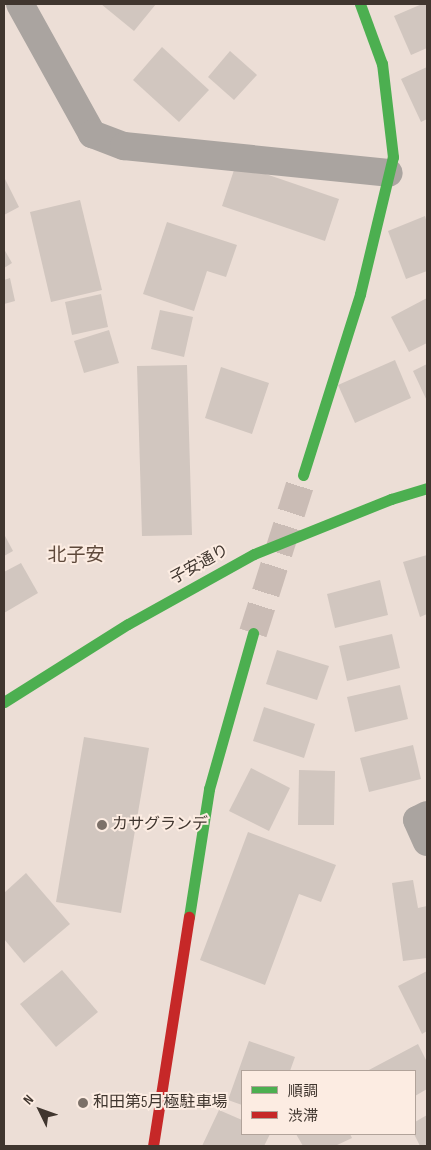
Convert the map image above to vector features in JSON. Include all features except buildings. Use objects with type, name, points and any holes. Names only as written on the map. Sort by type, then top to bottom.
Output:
[{"type":"street","points":[[20,4],[92,134],[124,146],[389,173]]},
{"type":"street","points":[[303,475],[360,294],[393,157],[382,64],[360,4]]},
{"type":"street","name":"子安通り","points":[[4,702],[128,624],[254,554],[391,499],[427,488]]},
{"type":"street","points":[[153,1146],[209,789],[253,633]]},
{"type":"street","points":[[427,815],[417,820],[427,842]]},
{"type":"tunnel","points":[[253,633],[303,475]]},
{"type":"traffic: fast","points":[[303,475],[360,294],[393,157],[382,64],[360,4]]},
{"type":"traffic: fast","points":[[4,702],[128,624],[254,554],[391,499],[427,488]]},
{"type":"traffic: fast","points":[[189,917],[209,789],[253,633]]},
{"type":"traffic: jam","points":[[153,1146],[189,917]]},
{"type":"place","name":"カサグランデ","points":[[102,825]]},
{"type":"place","name":"和田第5月極駐車場","points":[[83,1103]]},
{"type":"district","name":"北子安","points":[[76,556]]}]
